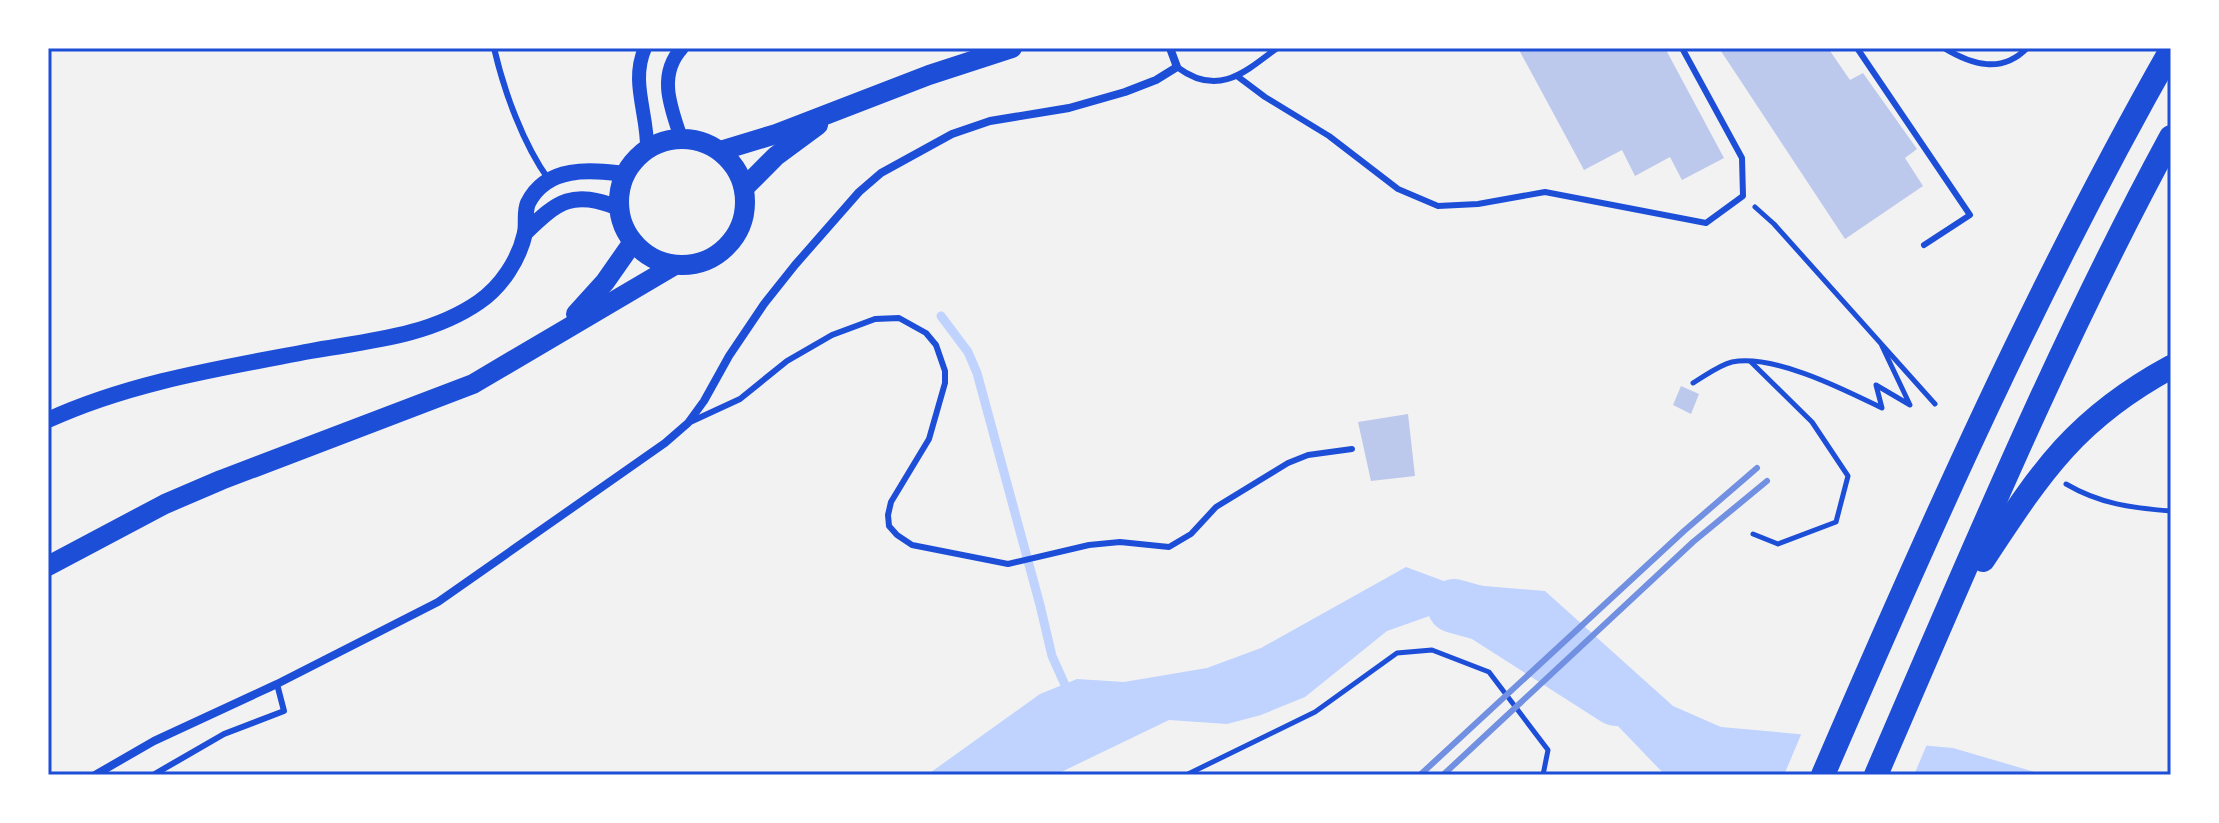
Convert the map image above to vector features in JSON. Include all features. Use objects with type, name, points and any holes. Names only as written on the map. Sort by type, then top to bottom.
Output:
[{"type":"highway","points":[[2150,86],[2158,48]]},
{"type":"highway","points":[[1823,775],[1985,407],[2171,50]]},
{"type":"highway","points":[[1876,775],[2071,333],[2171,137]]},
{"type":"highway","points":[[1944,619],[2031,488],[2067,443],[2112,403],[2171,367]]},
{"type":"main road","points":[[720,151],[776,134],[929,75],[1012,48]]},
{"type":"main road","points":[[744,188],[776,156],[838,111]]},
{"type":"main road","points":[[681,138],[701,142],[720,151],[731,161],[744,188],[745,208],[740,227],[729,244],[714,257],[695,264],[675,265],[652,257],[633,242],[619,208],[625,174],[634,160],[663,141],[681,138]]},
{"type":"main road","points":[[48,420],[102,397],[182,376],[382,339],[441,322],[478,303],[508,273],[525,233],[527,205],[537,190],[549,180],[571,172],[625,174]]},
{"type":"main road","points":[[525,233],[552,207],[572,198],[587,198],[619,208]]},
{"type":"main road","points":[[563,329],[605,282],[633,242]]},
{"type":"main road","points":[[48,566],[165,504],[221,480],[473,384],[675,265]]},
{"type":"street","points":[[645,48],[640,58],[638,81],[647,149]]},
{"type":"street","points":[[681,138],[667,93],[667,78],[670,65],[682,48]]},
{"type":"street","points":[[95,775],[154,741],[277,684],[438,602],[654,451],[688,423],[764,304],[859,192],[881,173],[952,134],[990,121],[1069,108],[1156,80],[1177,67],[1170,48]]},
{"type":"lane","points":[[494,48],[527,144],[549,180]]},
{"type":"lane","points":[[1177,67],[1191,77],[1209,83],[1237,76],[1277,48]]},
{"type":"lane","points":[[1237,76],[1329,136],[1398,189],[1438,206],[1478,204],[1545,192],[1706,223],[1743,196],[1742,158],[1682,48]]},
{"type":"lane","points":[[1857,48],[1970,215],[1924,245]]},
{"type":"lane","points":[[1944,48],[1974,63],[1997,66],[2014,60],[2027,48]]},
{"type":"lane","points":[[688,423],[740,399],[787,361],[832,335],[875,319],[899,318],[926,333],[936,345],[942,357],[945,383],[929,439],[891,502],[889,526],[912,545],[1008,564],[1089,545],[1120,542],[1169,547],[1191,534],[1216,507],[1288,463],[1308,455],[1352,449]]},
{"type":"lane","points":[[153,775],[224,734],[284,711],[277,684]]},
{"type":"path","points":[[821,48],[830,48]]},
{"type":"path","points":[[1743,196],[1774,224],[1935,404]]},
{"type":"path","points":[[1693,383],[1730,363],[1750,361],[1819,377],[1882,408],[1876,385],[1910,405],[1882,346]]},
{"type":"path","points":[[1750,361],[1812,422],[1848,476],[1836,522],[1778,544],[1753,534]]},
{"type":"path","points":[[2062,482],[2085,495],[2122,508],[2171,511]]},
{"type":"path","points":[[1186,775],[1315,712],[1397,653],[1432,650],[1489,672],[1548,750],[1543,775]]},
{"type":"water","points":[[1406,567],[1449,583],[1545,591],[1673,706],[1721,727],[1953,748],[2045,775],[1665,775],[1542,647],[1484,621],[1435,614],[1387,631],[1305,697],[1261,715],[1227,724],[1169,720],[1055,775],[927,775],[1040,694],[1077,679],[1124,682],[1207,668],[1261,648]]},
{"type":"pier","points":[[1803,730],[1928,742],[1914,775],[1784,775]]},
{"type":"building","points":[[1518,48],[1665,48],[1724,158],[1682,180],[1670,157],[1635,176],[1622,150],[1584,170]]},
{"type":"building","points":[[1719,48],[1828,48],[1850,80],[1863,73],[1917,149],[1905,158],[1923,186],[1845,239]]},
{"type":"building","points":[[1681,386],[1699,394],[1691,414],[1673,405]]},
{"type":"building","points":[[1408,414],[1415,476],[1371,481],[1358,422]]},
{"type":"waterway","points":[[941,316],[968,352],[977,373],[1052,656],[1070,696]]},
{"type":"waterway","points":[[1454,606],[1483,614],[1616,699]]},
{"type":"railway","points":[[1420,775],[1684,531],[1757,468]]},
{"type":"railway","points":[[1443,775],[1693,542],[1767,481]]}]
